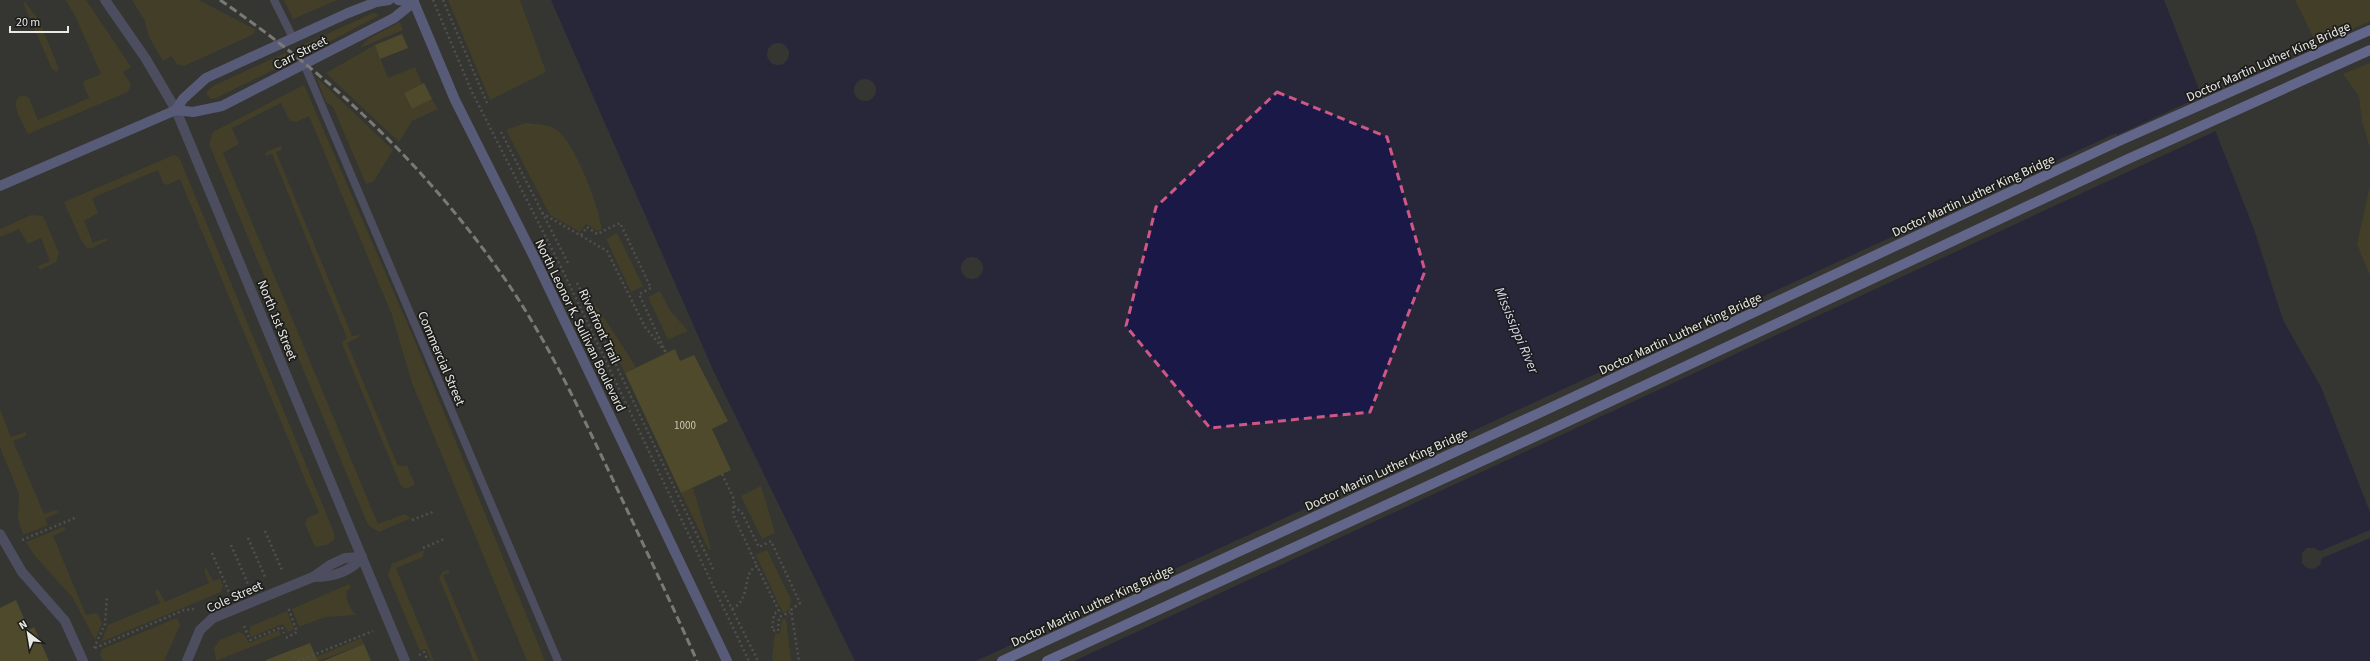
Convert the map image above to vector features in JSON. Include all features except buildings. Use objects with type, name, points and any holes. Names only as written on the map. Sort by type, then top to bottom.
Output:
[{"type":"main road","name":"Doctor Martin Luther King Bridge","points":[[1002,661],[1550,408],[2112,144],[2370,30]]},
{"type":"main road","points":[[1047,661],[1558,426],[2135,156],[2370,50]]},
{"type":"street","name":"North 1st Street","points":[[105,0],[153,70],[176,110],[405,661]]},
{"type":"street","name":"Carr Street","points":[[176,110],[183,99],[206,78],[369,5],[389,0]]},
{"type":"street","points":[[398,0],[414,1]]},
{"type":"street","name":"Carr Street","points":[[0,186],[176,110],[193,112],[222,106],[394,18],[414,1]]},
{"type":"street","name":"North Leonor K. Sullivan Boulevard","points":[[414,1],[455,100],[535,259],[727,661]]},
{"type":"street","points":[[0,534],[22,572],[65,621],[83,661]]},
{"type":"street","name":"Cole Street","points":[[187,661],[200,630],[213,618],[314,576],[326,577],[340,573],[356,564],[362,557]]},
{"type":"lane","points":[[274,0],[293,38]]},
{"type":"lane","name":"Commercial Street","points":[[304,64],[558,661]]},
{"type":"path","name":"Riverfront Trail","points":[[433,0],[474,97],[561,266],[749,661]]},
{"type":"path","points":[[443,0],[486,103]]},
{"type":"path","points":[[501,132],[568,263]]},
{"type":"path","points":[[542,213],[608,251],[645,327],[666,353],[639,294],[651,288],[620,224],[597,234],[586,227],[581,235]]},
{"type":"path","name":"Riverfront Trail","points":[[577,283],[714,571]]},
{"type":"path","points":[[722,474],[734,499],[733,514],[779,611],[774,614],[772,630],[778,631],[779,617],[791,612]]},
{"type":"path","points":[[734,506],[740,510],[759,547],[771,541],[800,603],[792,608],[791,612],[799,661]]},
{"type":"path","points":[[412,520],[433,512]]},
{"type":"path","points":[[22,540],[75,518]]},
{"type":"path","points":[[265,531],[282,570]]},
{"type":"path","points":[[248,538],[265,577]]},
{"type":"path","points":[[423,548],[444,539]]},
{"type":"path","points":[[232,545],[248,584]]},
{"type":"path","points":[[212,553],[229,592]]},
{"type":"path","points":[[732,609],[743,600],[750,572],[758,566]]},
{"type":"path","points":[[723,591],[758,661]]},
{"type":"path","points":[[107,596],[105,624],[95,648],[184,610],[194,609]]},
{"type":"path","points":[[286,638],[297,632],[288,607]]},
{"type":"path","points":[[244,626],[250,640],[282,627],[284,633]]},
{"type":"path","points":[[294,656],[297,661],[373,630]]},
{"type":"path","points":[[419,655],[424,652],[428,661]]},
{"type":"highlighted area","points":[[1277,92],[1387,137],[1425,271],[1370,412],[1210,428],[1126,326],[1156,207]]},
{"type":"shaded area","points":[[66,0],[86,0],[131,67],[123,72],[131,84],[128,92],[28,134],[17,110],[16,101],[18,97],[24,95],[29,98],[38,120],[89,98],[83,84],[84,81],[101,74],[76,18]]},
{"type":"shaded area","points":[[132,0],[199,0],[256,30],[252,35],[184,66],[178,65],[171,56],[163,61],[149,37],[145,21]]},
{"type":"shaded area","points":[[284,0],[337,0],[293,19]]},
{"type":"shaded area","points":[[448,0],[520,0],[546,72],[490,100]]},
{"type":"shaded area","points":[[2295,0],[2370,0],[2370,21],[2317,45]]},
{"type":"shaded area","points":[[25,2],[39,20],[58,67],[58,72],[52,69],[23,3]]},
{"type":"shaded area","points":[[373,13],[376,13],[378,16],[304,55],[296,48]]},
{"type":"shaded area","points":[[400,22],[403,30],[360,48],[368,39]]},
{"type":"shaded area","points":[[375,45],[388,78],[415,67],[422,84],[404,93],[412,109],[432,99],[438,109],[412,121],[399,142],[326,73]]},
{"type":"shaded area","points":[[285,53],[294,60],[216,98],[211,99],[207,95],[207,91],[213,86]]},
{"type":"shaded area","points":[[2370,63],[2370,148],[2362,121],[2359,96],[2343,74]]},
{"type":"shaded area","points":[[316,77],[393,150],[374,181],[366,184],[333,107],[326,102]]},
{"type":"shaded area","points":[[304,85],[412,334],[545,661],[527,661],[412,383],[392,315],[309,116],[296,122],[290,121],[281,103],[232,128],[239,144],[223,153],[378,524],[405,514],[411,518],[379,532],[368,525],[209,144],[213,132]]},
{"type":"shaded area","points":[[525,123],[540,124],[555,129],[562,135],[570,146],[591,190],[602,229],[597,231],[586,224],[580,232],[550,215],[506,130]]},
{"type":"shaded area","points":[[281,146],[282,150],[276,152],[352,336],[360,335],[347,343],[398,466],[407,466],[414,482],[414,485],[406,489],[401,486],[343,346],[342,342],[347,338],[272,154],[265,156],[266,152]]},
{"type":"shaded area","points":[[174,155],[179,157],[333,530],[335,539],[327,545],[315,547],[305,524],[307,518],[319,513],[180,179],[167,185],[163,183],[158,170],[92,198],[98,213],[84,221],[93,243],[106,238],[108,240],[92,248],[87,248],[81,240],[64,202]]},
{"type":"shaded area","points":[[2370,186],[2370,276],[2357,244]]},
{"type":"shaded area","points":[[31,215],[43,216],[59,253],[56,262],[40,270],[38,266],[50,261],[41,238],[28,244],[19,229],[0,237],[0,229]]},
{"type":"shaded area","points":[[617,233],[643,286],[631,292],[606,239]]},
{"type":"shaded area","points":[[660,291],[669,309],[688,331],[668,340],[648,297]]},
{"type":"shaded area","points":[[597,307],[636,367],[625,373],[594,308]]},
{"type":"shaded area","points":[[0,409],[11,437],[26,432],[26,436],[13,441],[44,514],[55,510],[59,512],[45,519],[48,525],[23,535],[18,519],[19,494],[0,447]]},
{"type":"shaded area","points":[[761,486],[775,533],[762,539],[741,496]]},
{"type":"shaded area","points":[[693,488],[711,549],[709,550],[681,493]]},
{"type":"shaded area","points":[[65,527],[65,530],[53,536],[86,615],[97,613],[102,623],[95,640],[73,598],[35,556],[26,542]]},
{"type":"shaded area","points":[[424,550],[423,557],[396,568],[434,661],[431,661],[426,649],[420,651],[388,575],[392,564]]},
{"type":"shaded area","points":[[767,550],[791,600],[789,610],[783,613],[756,555]]},
{"type":"shaded area","points":[[206,568],[213,581],[220,578],[223,586],[221,592],[101,642],[108,625],[160,603],[155,592],[158,589],[165,602],[209,583],[204,570]]},
{"type":"shaded area","points":[[449,570],[449,573],[443,575],[479,661],[474,661],[439,578],[442,572]]},
{"type":"shaded area","points":[[349,584],[351,589],[347,590],[347,600],[352,611],[357,615],[325,617],[299,627],[292,609]]},
{"type":"shaded area","points":[[287,611],[294,629],[288,632],[283,624],[251,637],[249,632],[251,626]]},
{"type":"shaded area","points":[[177,618],[180,625],[164,661],[103,661],[100,655],[102,649]]},
{"type":"shaded area","points":[[782,619],[786,619],[791,661],[773,661],[772,657],[775,633],[780,634]]},
{"type":"shaded area","points":[[279,630],[281,635],[216,661],[214,648],[220,640],[239,632],[244,634],[249,643]]},
{"type":"shaded area","points":[[361,638],[364,644],[318,661],[316,657]]},
{"type":"water","name":"Mississippi River","points":[[551,0],[2164,0],[2254,229],[2283,320],[2321,387],[2370,512],[2370,661],[855,661],[713,370]]},
{"type":"pier","points":[[778,43],[782,44],[788,50],[788,58],[782,64],[778,65],[774,64],[768,58],[767,54],[768,50],[774,44]]},
{"type":"pier","points":[[865,79],[873,82],[876,90],[873,98],[865,101],[857,98],[854,90],[857,82]]},
{"type":"pier","points":[[2204,95],[2218,130],[1074,661],[976,661],[2116,133],[2117,135]]},
{"type":"pier","points":[[972,257],[980,260],[983,268],[980,276],[972,279],[964,276],[961,268],[964,260]]},
{"type":"pier","points":[[2370,530],[2370,538],[2322,558],[2320,565],[2314,569],[2307,568],[2302,563],[2302,553],[2307,548],[2314,548],[2320,551]]},
{"type":"railway","points":[[220,0],[302,61],[341,94],[413,165],[447,203],[479,243],[524,308],[564,380],[613,480],[697,661]]}]
